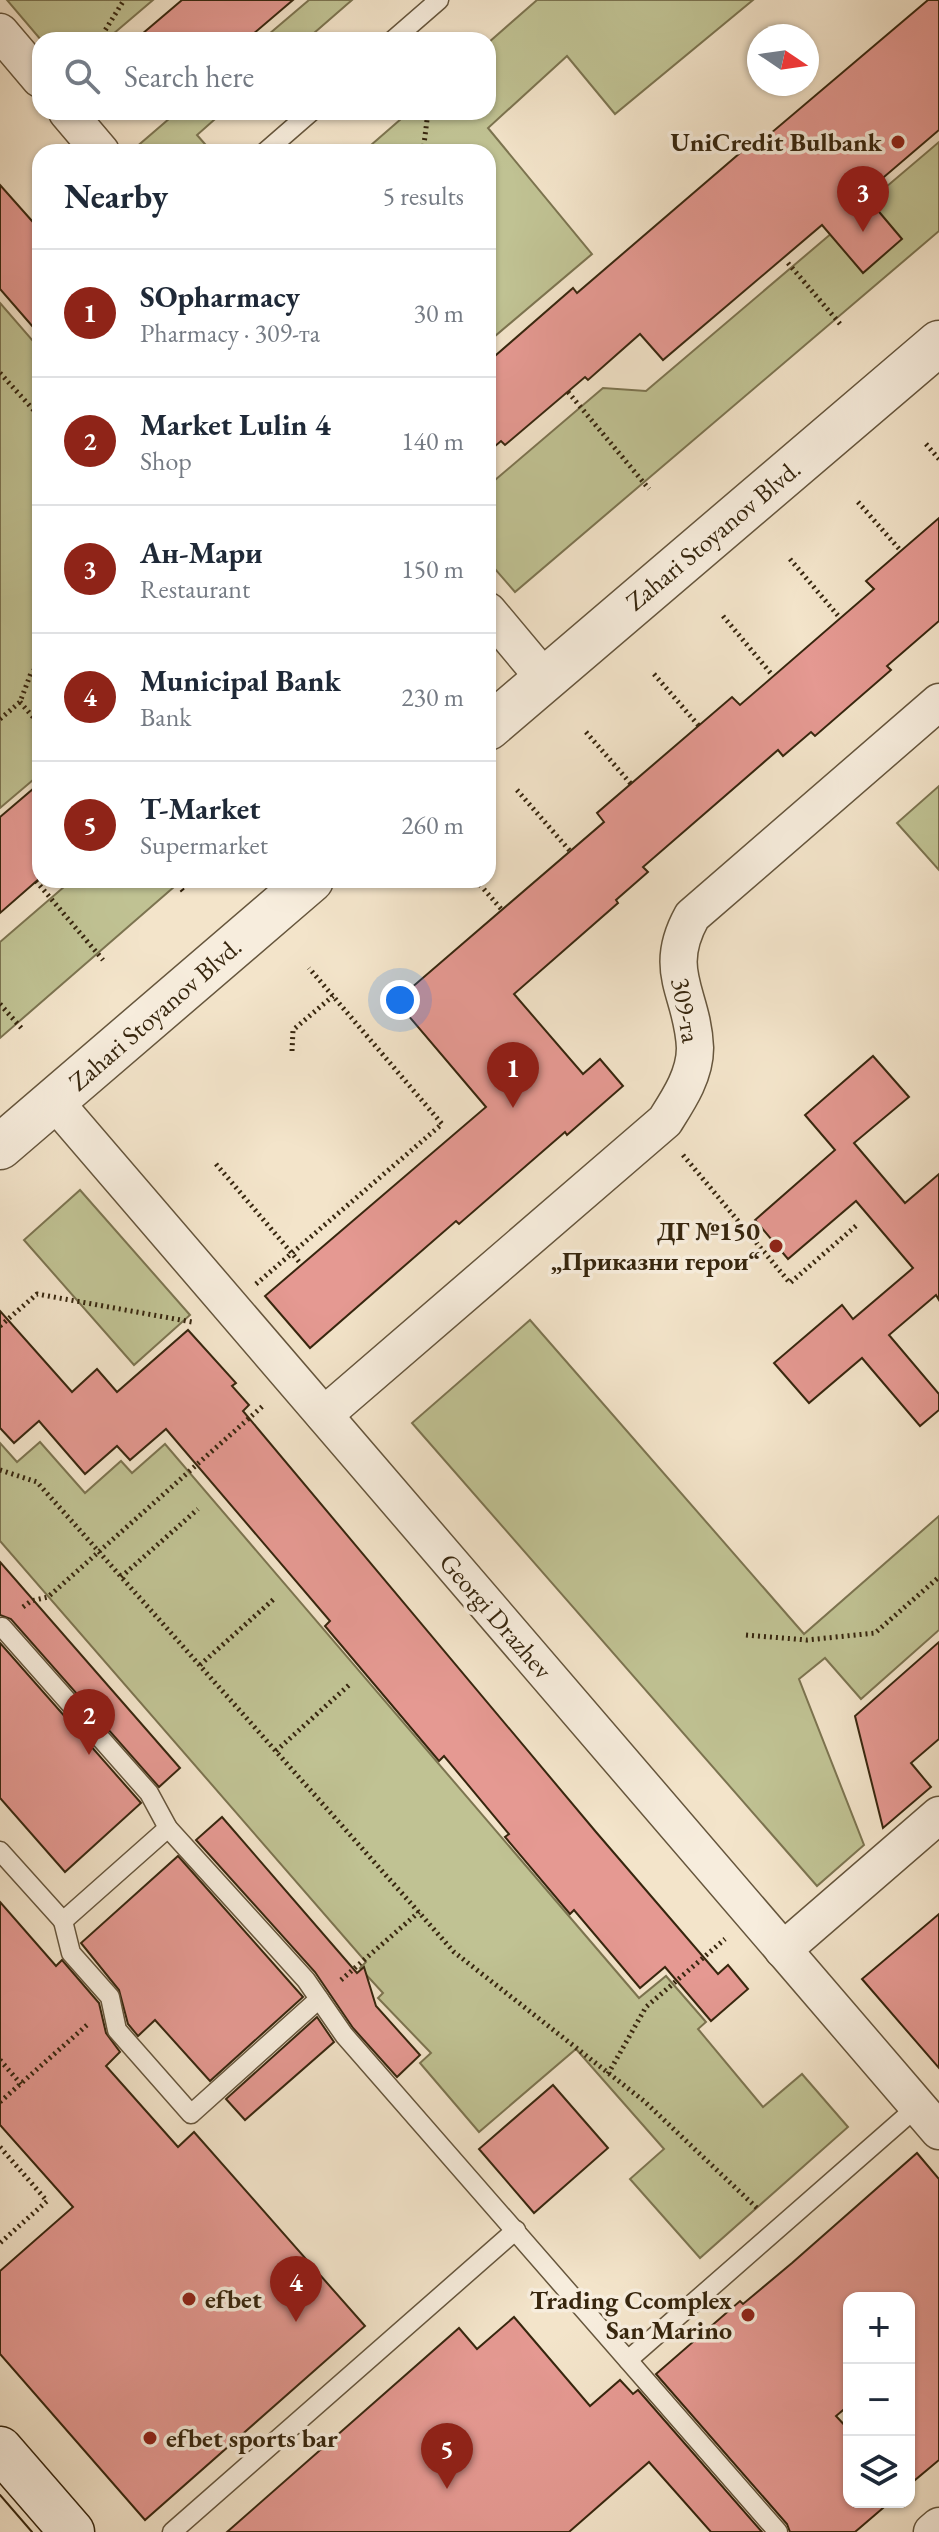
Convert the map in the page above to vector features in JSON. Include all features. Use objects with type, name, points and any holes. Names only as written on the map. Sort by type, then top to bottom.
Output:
[{"type":"street","points":[[0,32],[32,70]]},
{"type":"street","points":[[74,120],[94,144]]},
{"type":"street","name":"Zahari Stoyanov Blvd.","points":[[496,721],[939,343]]},
{"type":"street","points":[[496,621],[545,679]]},
{"type":"street","name":"309-та","points":[[324,1415],[658,1127],[686,1088],[695,1050],[690,1012],[678,977],[677,956],[682,935],[692,916],[939,702]]},
{"type":"street","name":"Zahari Stoyanov Blvd.","points":[[0,1147],[302,888]]},
{"type":"street","name":"Georgi Drazhev","points":[[54,1101],[928,2118]]},
{"type":"street","points":[[783,1950],[939,1815]]},
{"type":"street","points":[[0,2449],[72,2532]]},
{"type":"street","points":[[932,2532],[939,2526]]},
{"type":"lane","points":[[402,32],[439,0]]},
{"type":"lane","points":[[274,144],[302,120]]},
{"type":"lane","points":[[2,1627],[149,1793],[168,1828],[306,1980],[344,2035],[778,2532]]},
{"type":"lane","points":[[63,1921],[168,1828]]},
{"type":"lane","points":[[0,1851],[63,1921],[71,1953],[110,1997],[117,2030],[191,2114],[319,1999]]},
{"type":"lane","points":[[628,2360],[778,2229],[928,2118]]},
{"type":"lane","points":[[172,2532],[516,2230]]},
{"type":"path","points":[[104,32],[124,0]]},
{"type":"path","points":[[424,144],[427,120]]},
{"type":"path","points":[[788,263],[841,325]]},
{"type":"path","points":[[0,373],[32,408]]},
{"type":"path","points":[[568,392],[649,489]]},
{"type":"path","points":[[926,444],[939,459]]},
{"type":"path","points":[[858,502],[901,551]]},
{"type":"path","points":[[790,559],[840,618]]},
{"type":"path","points":[[723,616],[773,676]]},
{"type":"path","points":[[0,719],[20,702],[32,672]]},
{"type":"path","points":[[654,674],[699,726]]},
{"type":"path","points":[[20,702],[32,716]]},
{"type":"path","points":[[586,732],[631,784]]},
{"type":"path","points":[[517,790],[570,851]]},
{"type":"path","points":[[42,888],[103,960]]},
{"type":"path","points":[[483,888],[502,910]]},
{"type":"path","points":[[0,1326],[37,1294],[242,1320],[292,1253],[442,1124],[309,968]]},
{"type":"path","points":[[292,1051],[293,1030],[333,996]]},
{"type":"path","points":[[0,1004],[23,1030]]},
{"type":"path","points":[[658,1127],[790,1283],[857,1225]]},
{"type":"path","points":[[216,1164],[301,1264]]},
{"type":"path","points":[[2,1627],[31,1601],[48,1597],[293,1379]]},
{"type":"path","points":[[0,1470],[37,1482],[454,1952],[644,2101],[778,2229]]},
{"type":"path","points":[[121,1577],[198,1509]]},
{"type":"path","points":[[746,1635],[807,1640],[875,1633],[939,1577]]},
{"type":"path","points":[[200,1665],[275,1598]]},
{"type":"path","points":[[276,1751],[349,1685]]},
{"type":"path","points":[[319,1999],[419,1912]]},
{"type":"path","points":[[608,2074],[646,2007],[753,1915]]},
{"type":"path","points":[[0,2102],[111,2003]]},
{"type":"path","points":[[0,2060],[21,2084]]},
{"type":"path","points":[[0,2147],[47,2201],[0,2243]]},
{"type":"green space","points":[[7,0],[153,0],[115,32],[34,32]]},
{"type":"green space","points":[[309,0],[352,0],[315,32],[271,32]]},
{"type":"green space","points":[[537,0],[753,0],[615,114],[567,56],[488,128],[592,254],[496,335],[496,144],[372,144],[400,120],[496,120],[496,36]]},
{"type":"green space","points":[[168,120],[214,120],[197,135],[205,144],[140,144]]},
{"type":"green space","points":[[939,142],[939,231],[515,592],[496,570],[496,479],[603,388],[646,391]]},
{"type":"green space","points":[[0,303],[32,340],[32,781],[0,808]]},
{"type":"green space","points":[[939,786],[939,870],[897,823]]},
{"type":"green space","points":[[63,888],[173,888],[0,1038],[0,942]]},
{"type":"green space","points":[[80,1190],[190,1315],[134,1365],[24,1240]]},
{"type":"green space","points":[[530,1320],[804,1634],[939,1516],[939,1630],[861,1699],[825,1658],[799,1679],[864,1845],[817,1886],[412,1423]]},
{"type":"green space","points":[[40,1442],[85,1493],[121,1461],[132,1473],[165,1444],[639,1998],[666,1976],[706,2022],[698,2029],[763,2107],[802,2074],[848,2127],[700,2258],[630,2179],[664,2149],[576,2049],[479,2132],[420,2063],[431,2053],[378,1998],[383,1993],[360,1968],[366,1962],[0,1541],[0,1443],[17,1462]]},
{"type":"building","points":[[182,0],[293,0],[255,32],[144,32]]},
{"type":"building","points":[[928,0],[939,0],[939,130],[864,194],[902,239],[863,273],[822,225],[663,360],[640,334],[588,380],[585,377],[505,445],[501,441],[496,445],[496,355],[573,288],[577,293],[754,141],[757,145],[815,96],[819,96],[819,92]]},
{"type":"building","points":[[0,185],[32,221],[32,326],[0,289]]},
{"type":"building","points":[[939,518],[939,621],[887,666],[891,670],[815,736],[811,732],[783,756],[778,750],[643,867],[648,872],[616,900],[618,903],[514,994],[583,1074],[600,1059],[623,1086],[459,1224],[456,1221],[310,1348],[265,1296],[486,1107],[396,1001],[604,822],[597,813],[732,697],[740,705],[874,589],[866,581]]},
{"type":"building","points":[[32,790],[32,885],[0,913],[0,817]]},
{"type":"building","points":[[873,1056],[909,1097],[854,1143],[905,1203],[939,1174],[939,1300],[936,1295],[889,1335],[939,1394],[939,1410],[920,1426],[862,1358],[809,1403],[774,1363],[842,1305],[853,1319],[913,1268],[856,1201],[788,1259],[755,1220],[835,1150],[805,1115]]},
{"type":"building","points":[[0,1311],[72,1392],[97,1369],[117,1392],[188,1330],[236,1383],[232,1386],[249,1405],[243,1411],[596,1832],[718,1974],[728,1965],[748,1989],[711,2021],[665,1967],[640,1988],[574,1910],[570,1914],[505,1837],[509,1834],[444,1756],[439,1761],[325,1626],[330,1621],[166,1429],[130,1460],[117,1446],[85,1474],[39,1421],[14,1443],[0,1428]]},
{"type":"building","points":[[0,1562],[180,1768],[159,1787],[11,1619],[0,1615]]},
{"type":"building","points":[[939,1642],[939,1739],[911,1763],[931,1787],[883,1828],[855,1716]]},
{"type":"building","points":[[0,1643],[141,1803],[65,1872],[0,1798]]},
{"type":"building","points":[[222,1817],[357,1973],[364,1967],[376,2006],[420,2055],[397,2077],[353,2028],[315,1972],[196,1840]]},
{"type":"building","points":[[178,1856],[303,1997],[210,2081],[155,2020],[138,2036],[128,2024],[119,1990],[81,1943]]},
{"type":"building","points":[[0,1902],[56,1966],[62,1960],[99,2003],[106,2033],[120,2052],[106,2066],[178,2147],[194,2132],[365,2326],[145,2520],[0,2354],[0,2271],[73,2207],[0,2125]]},
{"type":"building","points":[[939,1914],[939,2068],[862,1979]]},
{"type":"building","points":[[317,2017],[334,2042],[245,2120],[226,2099]]},
{"type":"building","points":[[553,2085],[608,2148],[534,2213],[479,2149]]},
{"type":"building","points":[[917,2153],[939,2179],[939,2460],[915,2480],[915,2292],[843,2292],[843,2410],[836,2416],[843,2424],[843,2508],[883,2508],[855,2532],[790,2532],[787,2524],[656,2374],[740,2301],[743,2304]]},
{"type":"building","points":[[514,2317],[590,2406],[620,2380],[633,2394],[638,2390],[762,2532],[711,2532],[649,2462],[569,2532],[227,2532],[459,2328],[477,2349]]},
{"type":"tram line","points":[[0,2495],[32,2532]]},
{"type":"place","name":"UniCredit Bulbank","points":[[898,142]]},
{"type":"place","name":"Ан-Мари","points":[[863,232]]},
{"type":"place","name":"SOpharmacy","points":[[513,1108]]},
{"type":"place","name":"ДГ №150 „Приказни герои“","points":[[776,1246]]},
{"type":"place","name":"Market Lulin 4","points":[[89,1755]]},
{"type":"place","name":"efbet","points":[[189,2299]]},
{"type":"place","name":"Trading Ccomplex San Marino","points":[[748,2315]]},
{"type":"place","name":"Municipal Bank","points":[[296,2322]]},
{"type":"place","name":"efbet sports bar","points":[[150,2438]]},
{"type":"place","name":"T-Market","points":[[447,2489]]}]
